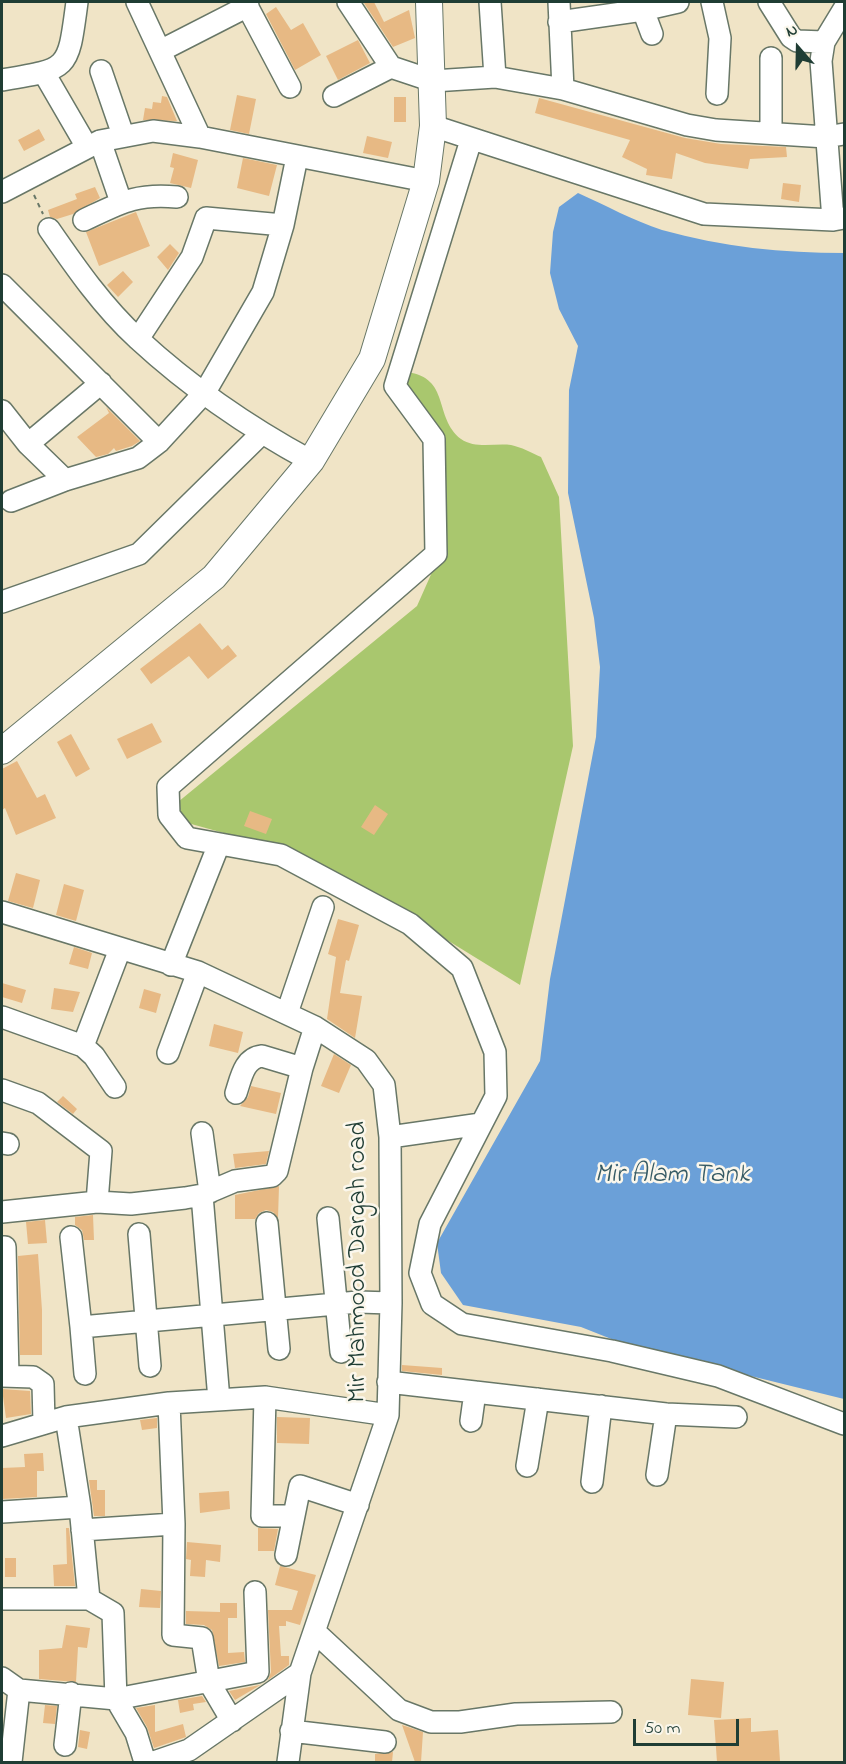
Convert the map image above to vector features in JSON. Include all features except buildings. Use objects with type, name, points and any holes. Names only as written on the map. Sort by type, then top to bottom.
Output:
[{"type":"main road","points":[[2,751],[214,577],[311,460],[372,359],[426,181],[433,126],[429,2]]},
{"type":"street","points":[[2,80],[44,74],[61,65],[71,49],[76,2]]},
{"type":"street","points":[[137,2],[200,137]]},
{"type":"street","points":[[348,2],[390,67],[433,81],[495,77],[563,89],[687,125],[750,134],[835,136]]},
{"type":"street","points":[[490,2],[495,77]]},
{"type":"street","points":[[563,89],[559,12],[643,10],[678,2]]},
{"type":"street","points":[[712,2],[720,38],[717,94]]},
{"type":"street","points":[[769,2],[791,37],[797,41],[834,33]]},
{"type":"street","points":[[160,51],[246,4],[290,87]]},
{"type":"street","points":[[433,126],[704,214],[839,219],[835,136],[821,61],[844,9]]},
{"type":"street","points":[[643,10],[652,34]]},
{"type":"street","points":[[771,58],[771,133]]},
{"type":"street","points":[[334,96],[390,67]]},
{"type":"street","points":[[101,70],[123,135]]},
{"type":"street","points":[[44,74],[93,144],[121,202]]},
{"type":"street","points":[[2,192],[93,144],[123,135],[153,131],[200,137],[426,181]]},
{"type":"street","points":[[471,140],[395,386],[434,439],[436,554],[168,787],[169,815],[187,838],[281,855],[410,924],[462,968],[495,1052],[496,1096],[430,1224],[420,1273],[432,1305],[462,1324],[612,1351],[718,1376],[844,1424]]},
{"type":"street","points":[[11,501],[65,480],[138,458],[159,442],[205,392],[263,292],[283,225],[297,157]]},
{"type":"street","points":[[84,220],[121,202],[149,194],[177,197]]},
{"type":"street","points":[[138,339],[192,257],[206,218],[283,225]]},
{"type":"street","points":[[49,229],[84,279],[138,339],[261,434],[311,460]]},
{"type":"street","points":[[2,285],[159,442]]},
{"type":"street","points":[[28,444],[101,383]]},
{"type":"street","points":[[2,411],[28,444],[65,480]]},
{"type":"street","points":[[2,602],[138,554],[261,434]]},
{"type":"street","points":[[171,964],[219,844]]},
{"type":"street","points":[[286,1013],[323,907]]},
{"type":"street","name":"Mir Mahmood Dargah road","points":[[2,912],[198,972],[315,1027],[366,1060],[384,1084],[390,1137],[391,1303],[388,1415],[300,1673],[288,1762]]},
{"type":"street","points":[[83,1046],[120,949]]},
{"type":"street","points":[[168,1053],[198,972]]},
{"type":"street","points":[[2,1017],[83,1046],[94,1056],[115,1087]]},
{"type":"street","points":[[2,1212],[97,1202],[131,1204],[206,1194],[235,1181],[272,1176],[277,1171],[302,1068],[315,1027]]},
{"type":"street","points":[[236,1093],[246,1067],[256,1057],[262,1056],[302,1068]]},
{"type":"street","points":[[2,1090],[38,1103],[101,1151],[97,1202]]},
{"type":"street","points":[[390,1137],[481,1124]]},
{"type":"street","points":[[202,1133],[219,1400]]},
{"type":"street","points":[[328,1218],[341,1352]]},
{"type":"street","points":[[267,1223],[279,1349]]},
{"type":"street","points":[[139,1234],[150,1366]]},
{"type":"street","points":[[71,1237],[85,1374]]},
{"type":"street","points":[[2,1247],[5,1247],[5,1376],[33,1377],[43,1384],[44,1423]]},
{"type":"street","points":[[81,1326],[212,1313],[336,1304],[391,1303]]},
{"type":"street","points":[[388,1382],[666,1414],[736,1417]]},
{"type":"street","points":[[471,1421],[475,1392]]},
{"type":"street","points":[[264,1397],[262,1516],[294,1516]]},
{"type":"street","points":[[2,1436],[66,1417],[169,1403],[264,1397],[388,1415]]},
{"type":"street","points":[[527,1466],[538,1399]]},
{"type":"street","points":[[169,1403],[174,1524],[173,1635],[202,1638],[209,1682],[232,1721]]},
{"type":"street","points":[[592,1482],[601,1406]]},
{"type":"street","points":[[657,1474],[666,1414]]},
{"type":"street","points":[[66,1417],[80,1507],[89,1599]]},
{"type":"street","points":[[286,1556],[300,1486],[358,1505]]},
{"type":"street","points":[[2,1512],[80,1507]]},
{"type":"street","points":[[82,1530],[174,1524]]},
{"type":"street","points":[[8,1756],[10,1684],[116,1699],[258,1672],[255,1592]]},
{"type":"street","points":[[2,1599],[89,1599],[113,1613],[116,1699],[136,1733],[145,1762]]},
{"type":"street","points":[[315,1632],[399,1710],[431,1722],[460,1722],[516,1714],[611,1712]]},
{"type":"street","points":[[154,1762],[193,1756],[232,1721],[300,1673]]},
{"type":"street","points":[[65,1745],[71,1693]]},
{"type":"street","points":[[291,1731],[385,1742]]},
{"type":"path","points":[[27,179],[49,229]]},
{"type":"green space","points":[[407,372],[421,376],[430,382],[436,390],[452,430],[461,439],[479,445],[511,445],[541,457],[559,497],[573,746],[520,985],[374,895],[289,851],[184,822],[178,802],[417,606],[441,552],[438,438],[398,387]]},
{"type":"water","name":"Mir Alam Tank","points":[[578,193],[662,230],[707,241],[798,252],[844,253],[844,1399],[629,1346],[581,1327],[463,1305],[441,1273],[437,1243],[540,1061],[550,979],[596,737],[600,667],[594,618],[568,493],[569,390],[578,346],[559,309],[550,273],[553,232],[559,207]]}]
